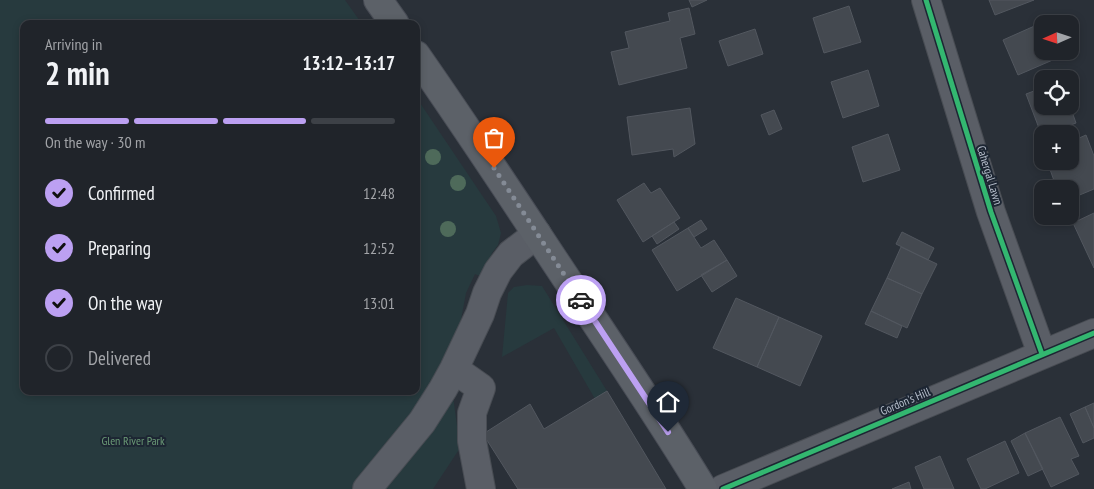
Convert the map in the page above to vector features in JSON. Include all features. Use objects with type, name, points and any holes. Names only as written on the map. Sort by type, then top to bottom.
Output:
[{"type":"main road","points":[[378,0],[392,20]]},
{"type":"main road","points":[[420,61],[668,432],[703,489]]},
{"type":"street","name":"Cahergal Lawn","points":[[926,0],[990,212],[1042,354]]},
{"type":"street","points":[[367,489],[422,422],[443,389],[480,314],[487,292],[498,271],[511,254],[537,234]]},
{"type":"street","name":"Gordon's Hill","points":[[724,489],[1094,332]]},
{"type":"street","points":[[454,369],[481,388],[472,413],[472,441],[480,489]]},
{"type":"green space","name":"Glen River Park","points":[[0,0],[345,0],[359,20],[20,20],[20,395],[420,395],[420,103],[496,216],[501,233],[498,245],[492,253],[482,277],[475,274],[466,293],[460,325],[453,396],[460,448],[433,489],[0,489]]},
{"type":"green space","points":[[527,285],[542,286],[607,391],[595,399],[554,328],[502,357],[508,293],[514,287]]},
{"type":"building","points":[[689,0],[707,0],[692,7]]},
{"type":"building","points":[[989,0],[1034,0],[995,15]]},
{"type":"building","points":[[849,6],[861,42],[824,53],[813,18]]},
{"type":"building","points":[[689,8],[695,34],[680,38],[687,68],[619,85],[611,52],[629,48],[625,32],[670,21],[668,13]]},
{"type":"building","points":[[1034,26],[1034,60],[1053,60],[1018,75],[1003,40]]},
{"type":"building","points":[[755,29],[763,54],[728,66],[719,41]]},
{"type":"building","points":[[868,70],[879,106],[843,118],[831,82]]},
{"type":"building","points":[[1034,91],[1034,115],[1026,94]]},
{"type":"building","points":[[690,108],[695,144],[674,157],[673,149],[632,155],[627,117]]},
{"type":"building","points":[[774,110],[782,129],[769,135],[761,115]]},
{"type":"building","points":[[1034,115],[1073,115],[1076,123],[1071,125],[1038,125]]},
{"type":"building","points":[[888,134],[900,170],[863,182],[852,147]]},
{"type":"building","points":[[1086,135],[1094,156],[1094,189],[1079,195],[1079,180],[1054,180],[1050,170],[1079,170],[1079,138]]},
{"type":"building","points":[[644,183],[651,193],[660,188],[680,218],[643,242],[617,200]]},
{"type":"building","points":[[1094,213],[1094,268],[1074,225],[1079,225],[1079,220]]},
{"type":"building","points":[[701,220],[707,229],[694,237],[688,228]]},
{"type":"building","points":[[674,222],[679,229],[657,244],[652,236]]},
{"type":"building","points":[[688,228],[701,248],[714,240],[727,260],[677,291],[652,250]]},
{"type":"building","points":[[902,232],[934,248],[928,260],[896,244]]},
{"type":"building","points":[[901,247],[937,264],[922,294],[887,278]]},
{"type":"building","points":[[727,260],[737,276],[712,292],[701,275]]},
{"type":"building","points":[[887,278],[922,294],[907,328],[871,311]]},
{"type":"building","points":[[736,298],[779,317],[757,367],[713,348]]},
{"type":"building","points":[[871,311],[902,326],[897,338],[865,324]]},
{"type":"building","points":[[779,317],[822,336],[800,386],[757,367]]},
{"type":"building","points":[[607,391],[666,489],[518,489],[483,434],[530,404],[544,429]]},
{"type":"building","points":[[1094,403],[1094,428],[1085,407]]},
{"type":"building","points":[[1085,407],[1094,428],[1094,438],[1083,443],[1070,414]]},
{"type":"building","points":[[1060,417],[1079,456],[1071,459],[1079,474],[1051,487],[1025,433]]},
{"type":"building","points":[[1025,433],[1043,469],[1028,476],[1011,441]]},
{"type":"building","points":[[1005,441],[1019,473],[985,489],[981,489],[967,459]]},
{"type":"building","points":[[940,456],[954,489],[924,489],[915,467]]},
{"type":"building","points":[[909,482],[911,489],[892,489]]},
{"type":"cycle path","points":[[926,0],[991,212],[1042,354]]},
{"type":"cycle path","points":[[723,489],[1094,333]]},
{"type":"way so far","points":[[494,168],[581,300]]},
{"type":"route","points":[[581,300],[668,432]]}]
